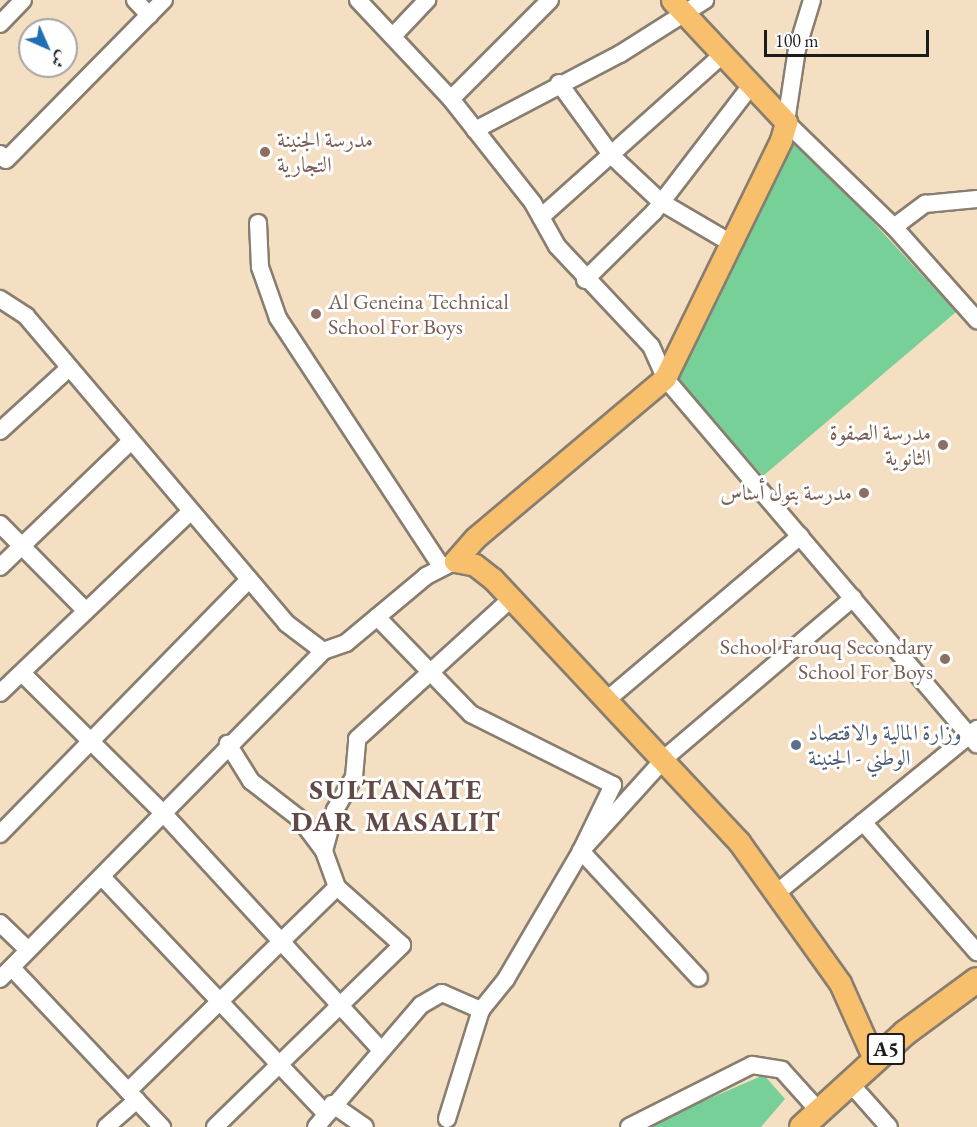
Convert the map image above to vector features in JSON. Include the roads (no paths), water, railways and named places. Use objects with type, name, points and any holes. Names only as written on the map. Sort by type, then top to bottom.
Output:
[{"type":"highway","name":"A5","points":[[810,1118],[874,1059],[977,980]]},
{"type":"main road","points":[[448,563],[665,378],[766,177],[786,122],[720,57],[688,16],[672,0]]},
{"type":"main road","points":[[448,563],[475,565],[512,598],[665,758],[779,891],[840,983],[874,1059]]},
{"type":"street","points":[[0,24],[23,0]]},
{"type":"street","points":[[135,0],[149,15]]},
{"type":"street","points":[[0,154],[6,160],[164,0]]},
{"type":"street","points":[[358,0],[451,99],[542,217],[585,279],[651,346],[665,378],[974,736],[779,891]]},
{"type":"street","points":[[393,36],[427,0]]},
{"type":"street","points":[[451,99],[550,0]]},
{"type":"street","points":[[475,130],[559,83],[688,16],[705,0]]},
{"type":"street","points":[[812,0],[797,49],[786,122],[894,227],[977,320]]},
{"type":"street","points":[[542,217],[720,57]]},
{"type":"street","points":[[559,83],[612,156],[661,202],[731,243]]},
{"type":"street","points":[[585,279],[661,202],[750,87]]},
{"type":"street","points":[[894,227],[925,204],[977,199]]},
{"type":"street","points":[[162,1127],[6,973],[103,878],[228,744],[323,651],[346,643],[448,563],[278,318],[260,267],[258,223]]},
{"type":"street","points":[[0,298],[19,309],[189,513],[301,638],[323,651]]},
{"type":"street","points":[[0,431],[69,368]]},
{"type":"street","points":[[0,567],[130,442]]},
{"type":"street","points":[[0,693],[85,609],[189,513]]},
{"type":"street","points":[[0,524],[85,609]]},
{"type":"street","points":[[608,699],[800,536]]},
{"type":"street","points":[[0,834],[89,739],[249,580]]},
{"type":"street","points":[[324,851],[335,810],[354,777],[357,739],[512,598]]},
{"type":"street","points":[[581,851],[665,758],[853,598]]},
{"type":"street","points":[[377,617],[471,714],[613,785],[637,789]]},
{"type":"street","points":[[22,673],[164,814],[340,1009],[380,1048]]},
{"type":"street","points":[[215,1127],[340,1009],[402,945],[337,887],[324,851],[283,802],[251,781],[228,744]]},
{"type":"street","points":[[447,1119],[481,1010],[506,979],[581,851],[613,785]]},
{"type":"street","points":[[863,822],[977,952]]},
{"type":"street","points":[[581,851],[699,978]]},
{"type":"street","points":[[103,878],[220,1000],[324,1115],[365,1127]]},
{"type":"street","points":[[106,1127],[220,1000],[337,887]]},
{"type":"street","points":[[0,923],[28,950]]},
{"type":"street","points":[[324,1115],[380,1048],[421,1005],[442,993],[481,1010]]},
{"type":"street","points":[[629,1127],[752,1065],[782,1070],[810,1118]]},
{"type":"street","points":[[849,1082],[889,1127]]},
{"type":"place","name":"مدرسة الجنينة التجارية","points":[[265,152]]},
{"type":"place","name":"Al Geneina Technical School For Boys","points":[[316,314]]},
{"type":"place","name":"مدرسة الصفوة الثانوية","points":[[943,445]]},
{"type":"place","name":"مدرسة بتول أساس","points":[[864,493]]},
{"type":"place","name":"School Farouq Secondary School For Boys","points":[[945,659]]},
{"type":"place","name":"وزارة المالية والاقتصاد الوطني - الجنينة","points":[[796,745]]},
{"type":"district","name":"SULTANATE DAR MASALIT","points":[[396,805]]}]
